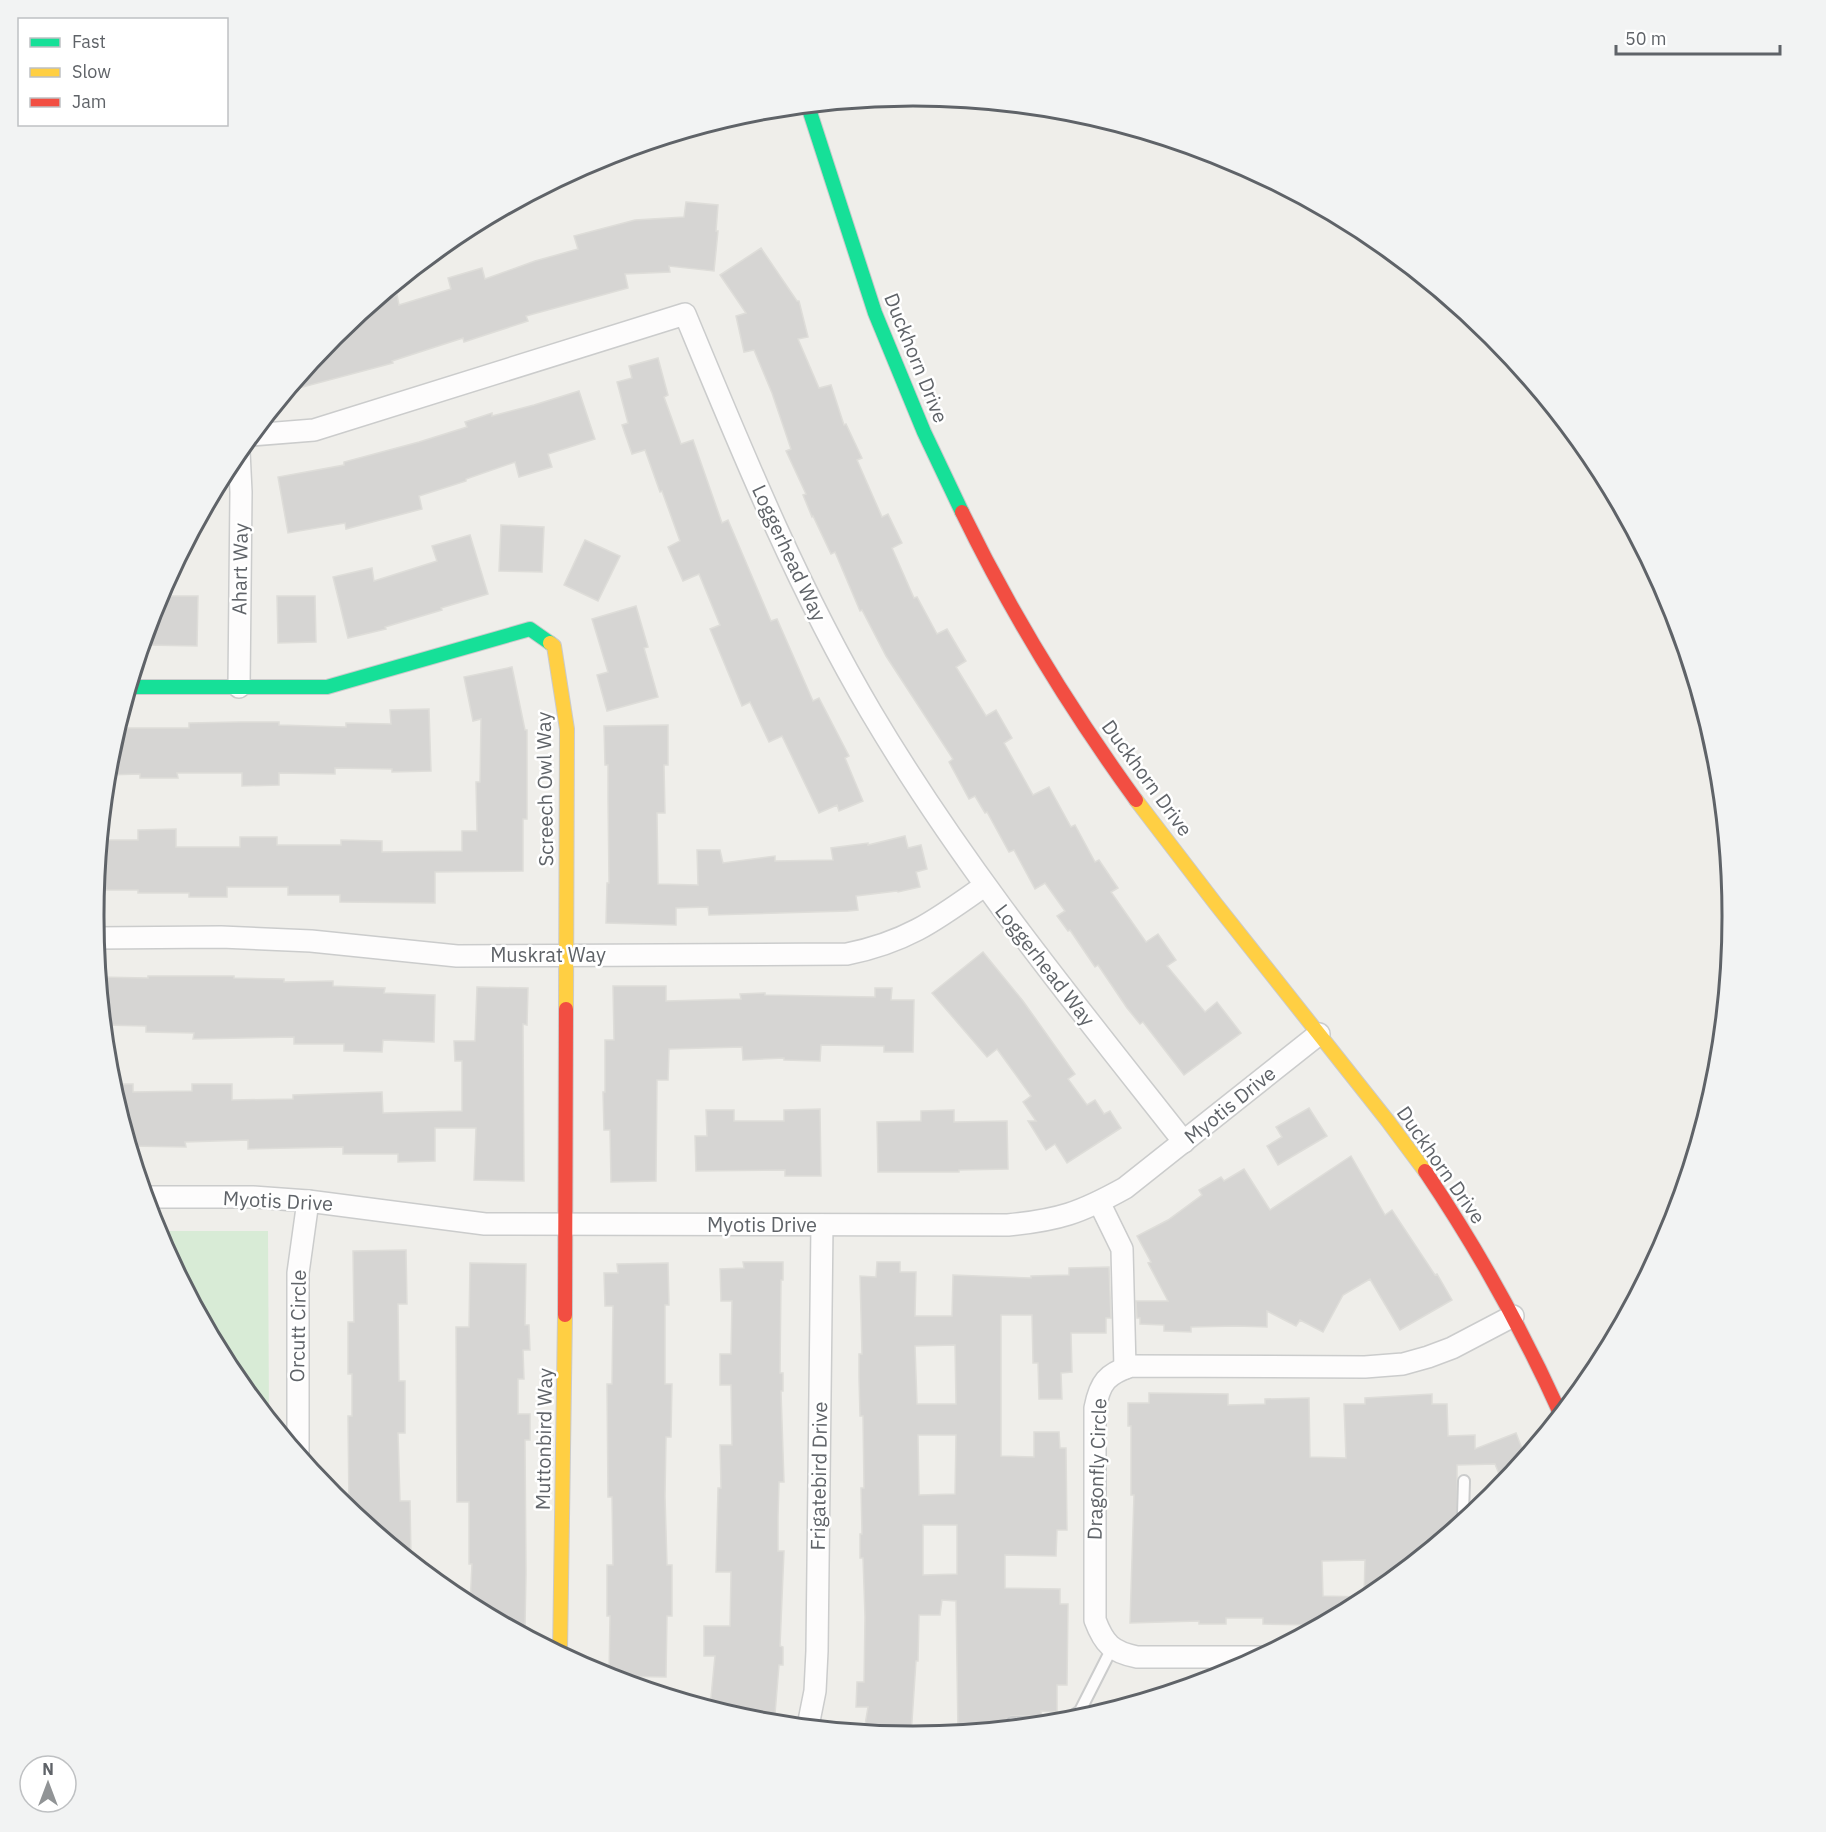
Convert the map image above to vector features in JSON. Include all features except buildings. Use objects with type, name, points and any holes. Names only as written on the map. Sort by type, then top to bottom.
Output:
[{"type":"street","name":"Duckhorn Drive","points":[[810,113],[858,265],[901,378],[950,488],[986,560],[1055,680],[1112,766],[1159,831],[1409,1149],[1464,1231],[1513,1316],[1557,1406]]},
{"type":"street","name":"Loggerhead Way","points":[[263,434],[314,430],[685,314],[776,528],[831,639],[871,712],[937,817],[984,886],[1184,1142]]},
{"type":"street","name":"Ahart Way","points":[[238,687],[240,466]]},
{"type":"street","name":"Screech Owl Way","points":[[137,687],[327,687],[530,629],[554,646],[567,729],[566,1225]]},
{"type":"street","name":"Muskrat Way","points":[[104,938],[277,939],[457,956],[847,954],[872,949],[908,936],[930,924],[984,886]]},
{"type":"street","name":"Myotis Drive","points":[[154,1197],[253,1197],[308,1201],[485,1224],[1008,1225],[1053,1219],[1069,1215],[1125,1188],[1319,1034]]},
{"type":"street","name":"Orcutt Circle","points":[[298,1443],[298,1273],[308,1201]]},
{"type":"street","points":[[1099,1202],[1122,1249],[1125,1368],[1131,1366],[1365,1367],[1403,1364],[1452,1348],[1513,1316]]},
{"type":"street","name":"Muttonbird Way","points":[[560,1644],[566,1225]]},
{"type":"street","name":"Frigatebird Drive","points":[[809,1719],[817,1651],[822,1225]]},
{"type":"street","name":"Dragonfly Circle","points":[[1112,1648],[1101,1636],[1095,1620],[1095,1408],[1098,1391],[1104,1382],[1116,1371],[1125,1368]]},
{"type":"street","points":[[1112,1648],[1121,1654],[1137,1657],[1240,1656]]},
{"type":"lane","points":[[1463,1509],[1464,1481]]},
{"type":"lane","points":[[1082,1708],[1112,1648]]},
{"type":"green space","points":[[167,1231],[268,1231],[269,1406],[212,1321]]},
{"type":"traffic: fast","points":[[810,113],[875,313],[924,432],[962,512]]},
{"type":"traffic: fast","points":[[137,687],[327,687],[530,629],[550,643]]},
{"type":"traffic: slow","points":[[550,643],[554,646],[567,729],[566,1009]]},
{"type":"traffic: slow","points":[[1136,800],[1425,1171]]},
{"type":"traffic: slow","points":[[560,1644],[565,1315]]},
{"type":"traffic: jam","points":[[962,512],[1021,624],[1088,731],[1136,800]]},
{"type":"traffic: jam","points":[[565,1315],[566,1009]]},
{"type":"traffic: jam","points":[[1425,1171],[1463,1229],[1498,1289],[1557,1406]]}]
